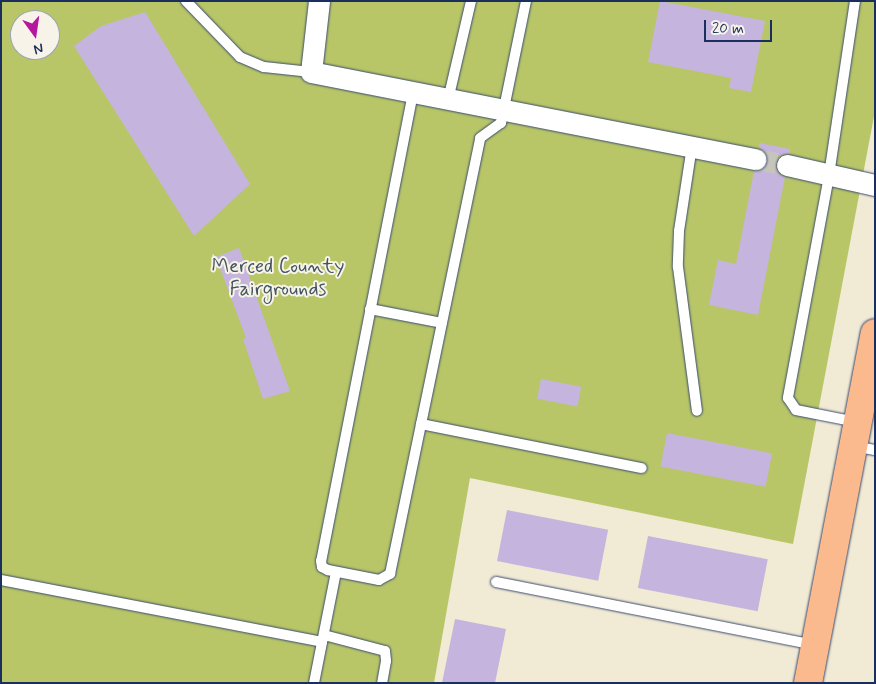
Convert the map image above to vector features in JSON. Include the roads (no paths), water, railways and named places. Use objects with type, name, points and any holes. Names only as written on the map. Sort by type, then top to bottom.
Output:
[{"type":"highway","points":[[813,682],[814,645],[862,439],[875,333]]},
{"type":"street","points":[[319,1],[310,72],[413,92],[448,101],[504,110],[756,159]]},
{"type":"street","points":[[787,166],[875,185]]},
{"type":"lane","points":[[186,1],[240,56],[264,67],[310,72]]},
{"type":"lane","points":[[448,101],[471,1]]},
{"type":"lane","points":[[413,92],[320,561],[322,567],[336,572],[379,580],[390,574],[480,138],[501,123],[526,1]]},
{"type":"lane","points":[[856,1],[829,176],[788,398],[796,410],[862,439]]},
{"type":"lane","points":[[692,146],[679,231],[678,267],[697,411]]},
{"type":"lane","points":[[370,309],[442,323]]},
{"type":"lane","points":[[421,424],[642,468]]},
{"type":"lane","points":[[314,683],[336,572]]},
{"type":"lane","points":[[1,580],[323,638],[384,651],[386,661],[382,683]]},
{"type":"lane","points":[[496,582],[814,645]]},
{"type":"tunnel","points":[[756,159],[787,165]]},
{"type":"park label","name":"Merced County Fairgrounds","points":[[278,278]]}]
